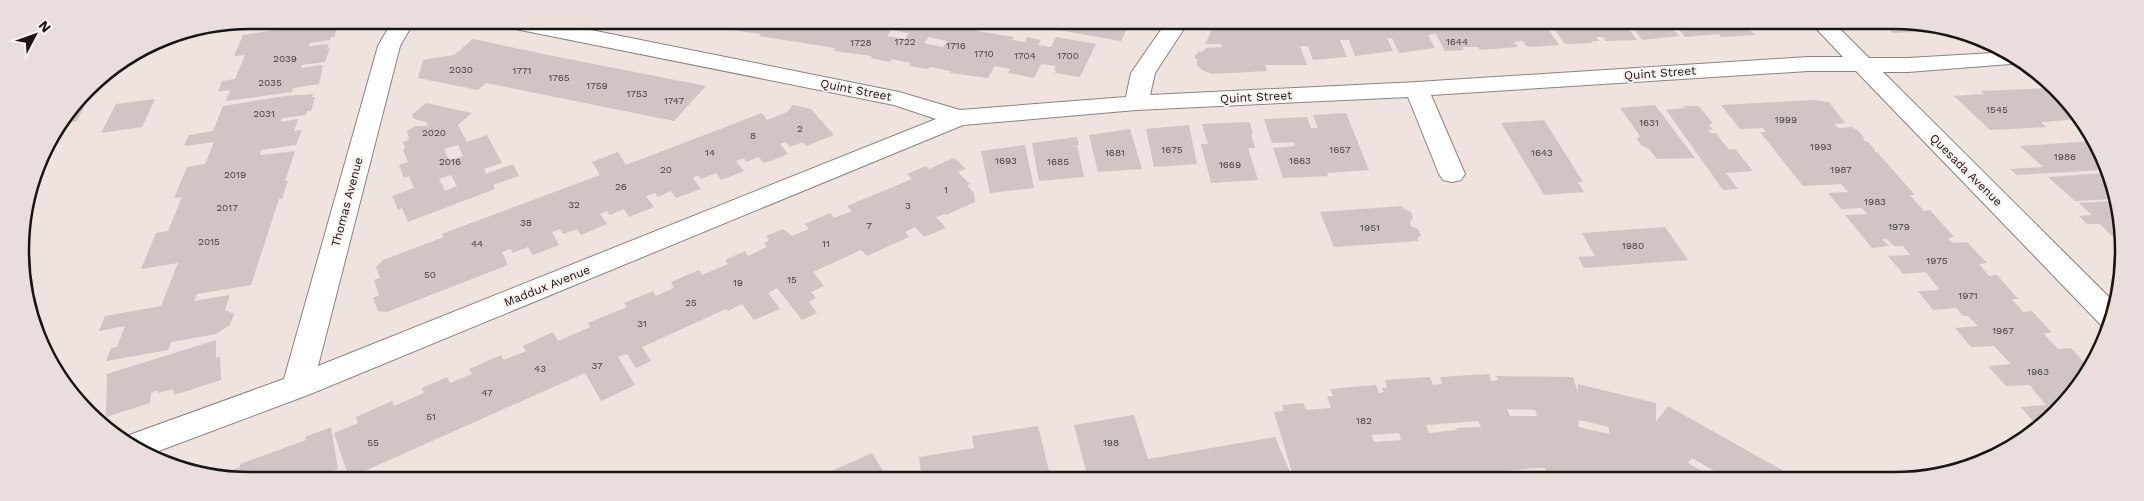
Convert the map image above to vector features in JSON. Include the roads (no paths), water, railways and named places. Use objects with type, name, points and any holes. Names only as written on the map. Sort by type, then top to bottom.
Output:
[{"type":"street","name":"Thomas Avenue","points":[[297,387],[389,46],[399,29]]},
{"type":"street","name":"Quint Street","points":[[551,29],[899,99],[959,118],[1136,103],[1417,89],[1808,64],[1908,65],[2005,59]]},
{"type":"street","points":[[1136,103],[1143,73],[1173,29]]},
{"type":"street","name":"Quesada Avenue","points":[[1828,29],[2106,312]]},
{"type":"street","points":[[1417,89],[1452,174]]},
{"type":"street","name":"Maddux Avenue","points":[[142,444],[297,387],[959,118]]}]
